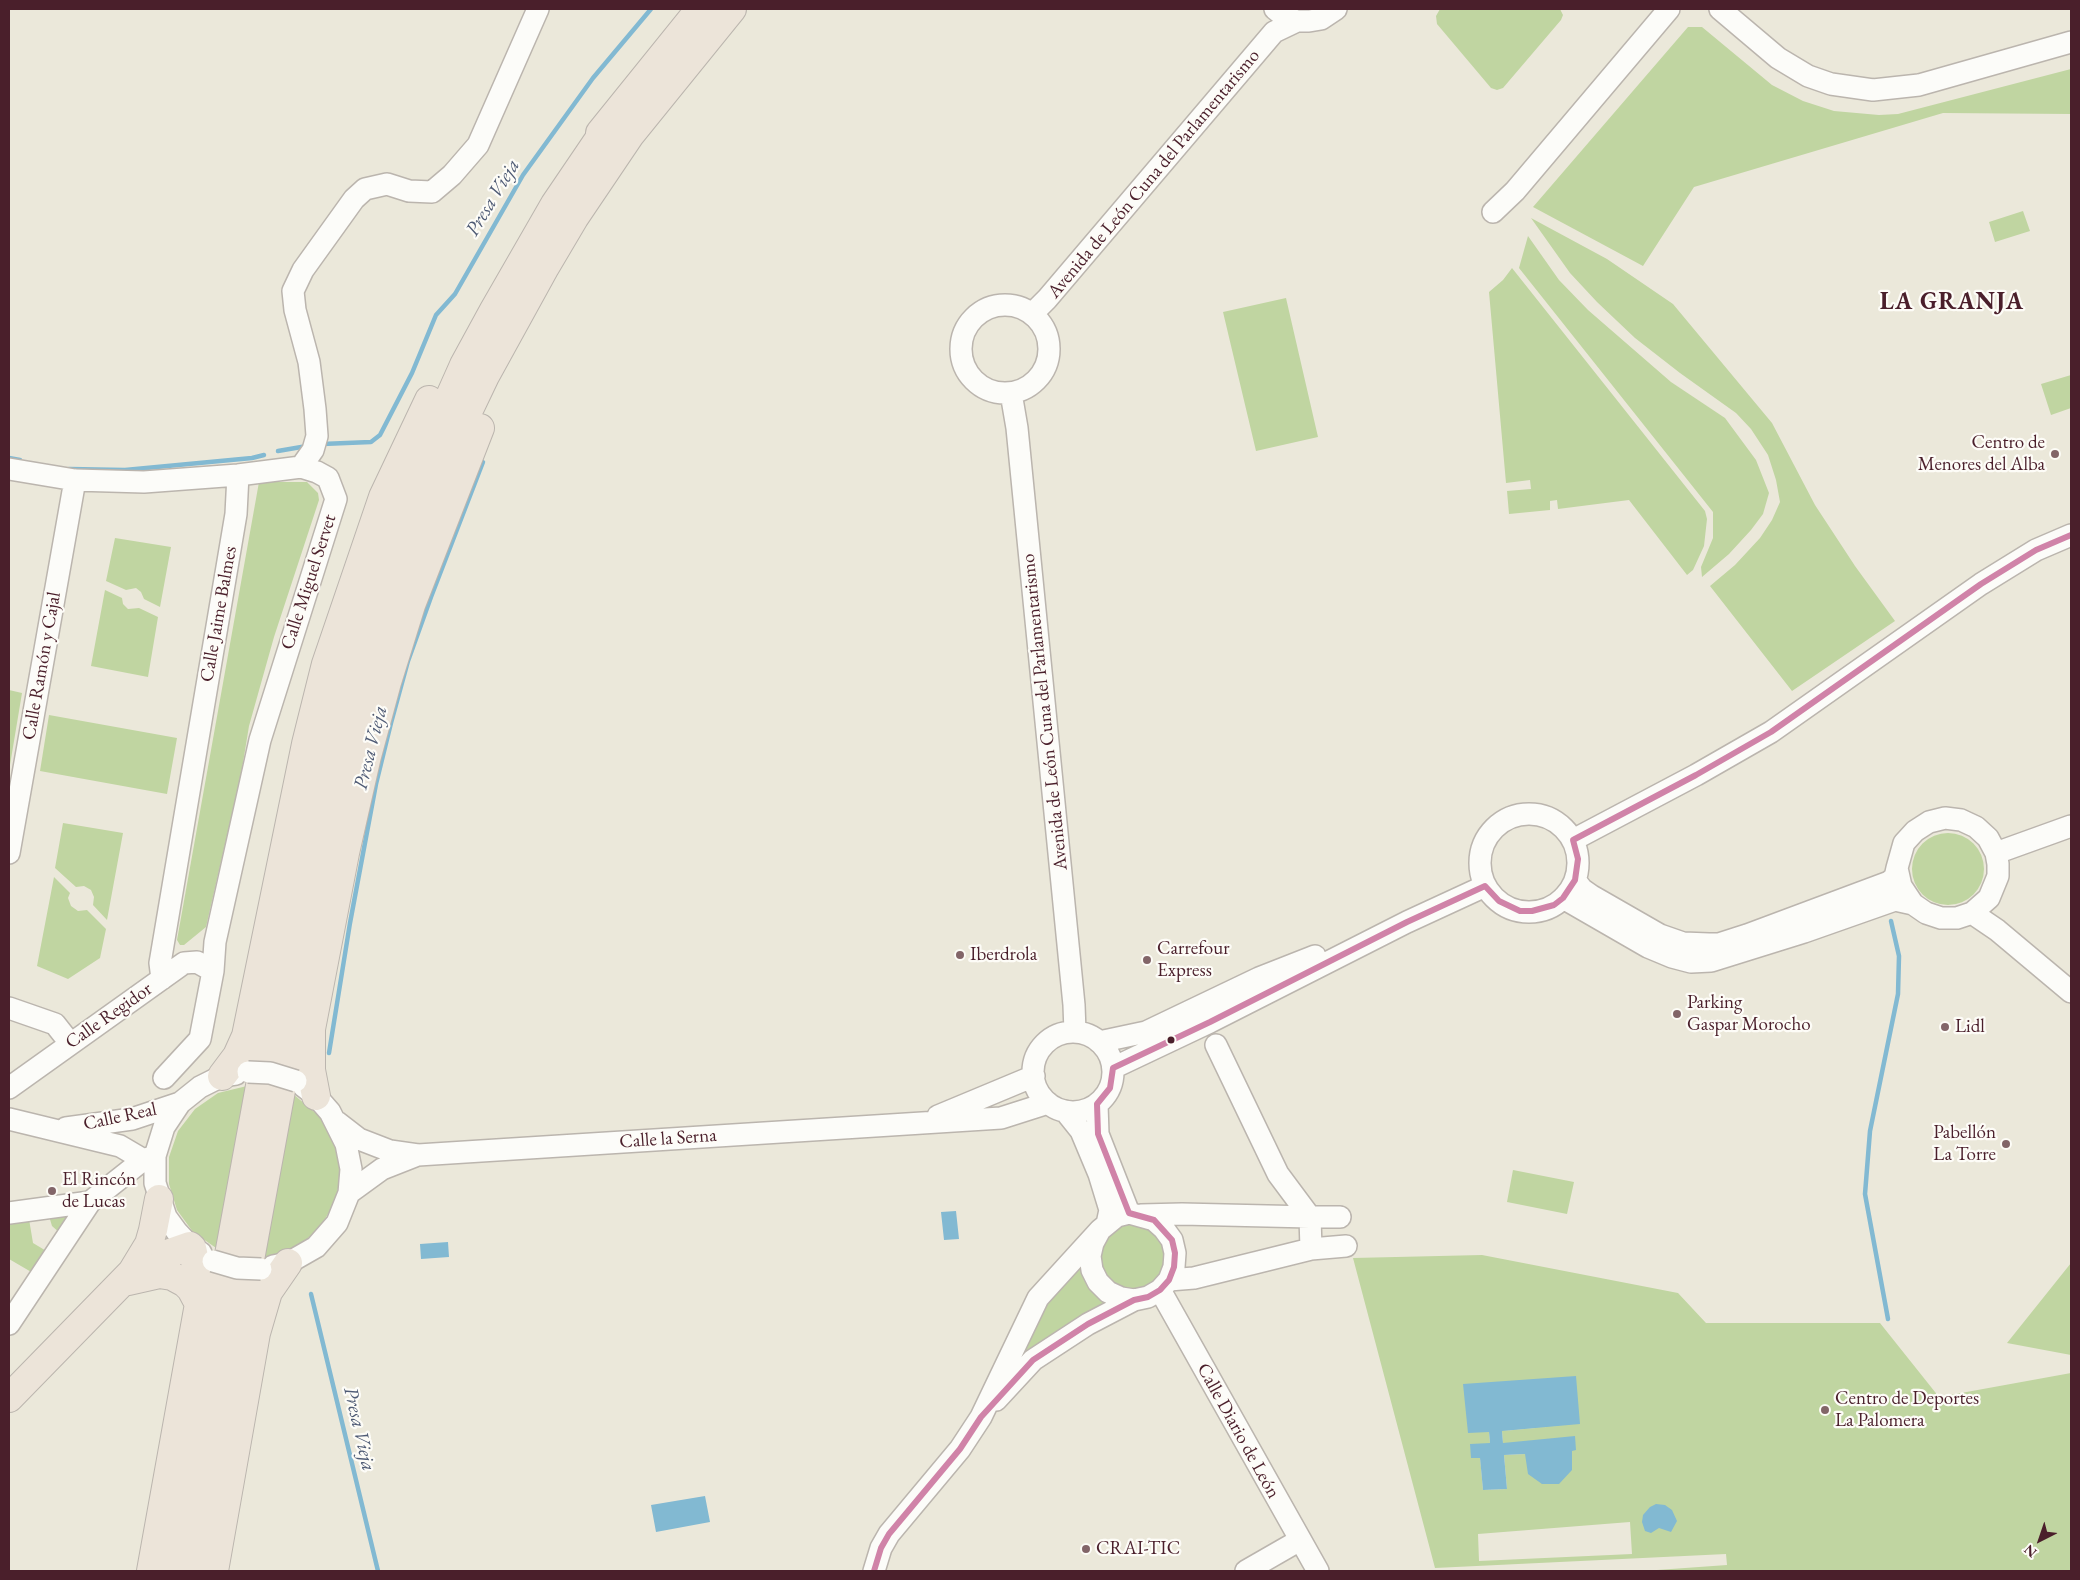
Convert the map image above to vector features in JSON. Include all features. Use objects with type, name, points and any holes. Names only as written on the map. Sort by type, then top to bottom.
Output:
[{"type":"highway","points":[[235,1074],[237,1056],[246,1036],[306,744],[326,664],[383,497],[446,366],[547,198],[700,9]]},
{"type":"highway","points":[[193,1571],[326,850],[347,752],[367,676],[391,598],[423,512],[485,376],[574,218],[630,135],[732,9]]},
{"type":"highway","points":[[306,1088],[311,1070],[311,1029],[343,863],[367,756],[410,605],[495,392],[525,328],[609,181],[693,57]]},
{"type":"highway","points":[[171,1571],[304,846],[325,748],[346,670],[402,504],[464,365],[556,204],[612,120]]},
{"type":"highway","points":[[126,1278],[149,1244],[159,1200]]},
{"type":"highway","points":[[9,1398],[126,1278],[148,1261],[198,1252],[199,1304],[151,1571]]},
{"type":"highway","points":[[214,1571],[260,1317],[268,1292],[288,1263]]},
{"type":"highway","points":[[126,1278],[159,1274],[172,1276],[186,1283],[199,1304]]},
{"type":"street","points":[[9,470],[75,480],[144,482],[238,475],[301,467],[315,443],[315,409],[309,362],[295,310],[293,290],[303,270],[354,199],[365,189],[387,184],[409,191],[432,192],[452,175],[478,145],[538,9]]},
{"type":"street","name":"Avenida de León Cuna del Parlamentarismo","points":[[1274,9],[1285,17],[1297,21]]},
{"type":"street","name":"Avenida de León Cuna del Parlamentarismo","points":[[1274,9],[1274,32]]},
{"type":"street","name":"Avenida de León Cuna del Parlamentarismo","points":[[1032,314],[1047,299],[1274,32],[1297,21],[1321,19],[1336,9]]},
{"type":"street","points":[[1493,212],[1515,191],[1669,9]]},
{"type":"street","points":[[1720,9],[1778,58],[1808,76],[1831,84],[1872,90],[1919,85],[2071,42]]},
{"type":"street","name":"Avenida de León Cuna del Parlamentarismo","points":[[1005,305],[1019,307],[1032,314],[1041,323],[1047,335],[1049,349],[1047,362],[1041,375],[1033,384],[1011,393],[996,392],[983,387],[972,378],[964,366],[961,352],[962,337],[968,324],[978,314],[991,307],[1005,305]]},
{"type":"street","name":"Avenida de León Cuna del Parlamentarismo","points":[[1011,393],[1016,420],[1023,488],[1075,1013],[1075,1032]]},
{"type":"street","name":"Calle Miguel Servet","points":[[213,972],[215,942],[260,740],[336,499],[328,478],[301,467]]},
{"type":"street","name":"Calle Jaime Balmes","points":[[162,979],[160,963],[236,514],[238,475]]},
{"type":"street","name":"Calle Ramón y Cajal","points":[[9,853],[75,480]]},
{"type":"street","points":[[1573,840],[1696,775],[1771,732],[1981,584],[2036,550],[2071,535]]},
{"type":"street","points":[[1532,814],[1552,819],[1567,831],[1573,840],[1578,859],[1575,880],[1564,898],[1554,905],[1543,910],[1520,911],[1499,901],[1485,886],[1480,871],[1482,848],[1494,828],[1515,815],[1532,814]]},
{"type":"street","points":[[1575,880],[1582,889],[1592,896],[1660,935],[1682,943],[1719,944],[1888,882],[1895,877],[1897,868],[1904,843],[1915,831],[1929,822],[1945,818],[1961,820],[1976,827],[1988,838],[1996,853],[1998,876],[1989,898],[1972,913],[1956,918],[1941,918],[1926,913],[1913,904],[1901,886],[1897,868]]},
{"type":"street","points":[[1996,853],[2071,826]]},
{"type":"street","points":[[1113,1068],[1210,1022],[1407,922],[1485,886]]},
{"type":"street","points":[[1564,898],[1648,947],[1672,957],[1692,962],[1711,961],[1728,957],[1895,900],[1913,904]]},
{"type":"street","points":[[1989,898],[1993,908],[2005,920],[2071,975]]},
{"type":"street","points":[[1972,913],[1997,930],[2071,992]]},
{"type":"street","points":[[1099,1042],[1146,1032],[1258,978],[1376,932],[1407,922]]},
{"type":"street","points":[[184,963],[215,942]]},
{"type":"street","points":[[184,963],[197,962],[213,972]]},
{"type":"street","name":"Calle Regidor","points":[[9,1088],[184,963]]},
{"type":"street","name":"Calle Real","points":[[164,1078],[200,1039],[213,972]]},
{"type":"street","points":[[9,1008],[55,1024],[70,1043]]},
{"type":"street","points":[[1134,1300],[1121,1298],[1108,1292],[1098,1282],[1092,1270],[1090,1256],[1093,1242],[1103,1227],[1110,1210],[1099,1174],[1081,1131],[1057,1107],[1040,1094],[1034,1076],[1035,1062],[1040,1050],[1049,1040],[1055,1037],[1075,1032],[1088,1035],[1099,1042],[1108,1054],[1113,1068],[1110,1088],[1097,1104],[1098,1134],[1135,1214],[1154,1220],[1172,1240],[1175,1253],[1174,1267],[1165,1285]]},
{"type":"street","points":[[1216,1045],[1278,1174],[1310,1217],[1311,1249]]},
{"type":"street","points":[[270,1073],[306,1088],[337,1122],[346,1144],[351,1169],[349,1193],[337,1223],[316,1248],[288,1263],[261,1269],[237,1268],[198,1252],[171,1225],[159,1200],[151,1161],[164,1128],[180,1103],[200,1087],[235,1074],[270,1073]]},
{"type":"street","name":"Calle la Serna","points":[[920,1123],[1034,1076]]},
{"type":"street","name":"Calle Real","points":[[58,1130],[132,1118],[180,1103]]},
{"type":"street","name":"Calle la Serna","points":[[337,1122],[358,1139],[390,1151],[418,1155],[1001,1118],[1057,1107],[1076,1112],[1097,1104]]},
{"type":"street","name":"Calle Real","points":[[9,1119],[120,1146],[151,1161]]},
{"type":"street","name":"Calle la Serna","points":[[349,1193],[382,1169],[418,1155]]},
{"type":"street","points":[[9,1324],[90,1202],[151,1161]]},
{"type":"street","points":[[1272,1216],[1278,1174]]},
{"type":"street","points":[[9,1213],[90,1202]]},
{"type":"street","points":[[874,1571],[881,1548],[889,1534],[960,1449],[981,1417],[1038,1298],[1103,1227],[1117,1216],[1135,1214],[1340,1217]]},
{"type":"street","points":[[981,1417],[1032,1360],[1088,1324],[1134,1300],[1148,1297],[1165,1285],[1311,1249],[1346,1246]]},
{"type":"street","name":"Calle Diario de León","points":[[1165,1285],[1318,1571]]},
{"type":"street","points":[[1246,1571],[1300,1540]]},
{"type":"green space","points":[[1440,9],[1560,9],[1563,15],[1561,20],[1503,88],[1497,90],[1491,88],[1437,24],[1436,16]]},
{"type":"green space","points":[[1688,27],[1702,27],[1772,85],[1803,101],[1834,111],[1879,115],[1898,114],[2071,69],[2071,114],[1943,113],[1694,187],[1643,266],[1533,207]]},
{"type":"green space","points":[[2023,211],[2030,231],[1995,242],[1989,222]]},
{"type":"green space","points":[[1531,218],[1607,259],[1673,304],[1772,423],[1815,505],[1855,566],[1895,621],[1792,691],[1710,586],[1735,565],[1760,538],[1772,520],[1780,502],[1776,480],[1768,455],[1751,429],[1736,413],[1635,338],[1597,302],[1570,273]]},
{"type":"green space","points":[[1528,236],[1559,280],[1588,310],[1671,382],[1725,418],[1756,460],[1769,493],[1763,514],[1729,554],[1702,577],[1701,567],[1713,538],[1713,512],[1519,268]]},
{"type":"green space","points":[[1512,268],[1705,511],[1707,519],[1704,546],[1693,570],[1687,575],[1629,500],[1558,509],[1557,500],[1550,501],[1550,510],[1509,514],[1507,491],[1531,489],[1530,480],[1506,483],[1489,292],[1503,280]]},
{"type":"green space","points":[[1286,298],[1318,437],[1256,451],[1223,312]]},
{"type":"green space","points":[[2071,375],[2071,408],[2051,415],[2041,384]]},
{"type":"green space","points":[[259,482],[307,482],[318,493],[319,500],[274,637],[249,726],[241,775],[206,927],[184,945],[180,945],[177,940]]},
{"type":"green space","points":[[115,538],[171,547],[160,607],[144,599],[141,592],[136,588],[126,590],[106,581]]},
{"type":"green space","points":[[105,590],[122,598],[123,604],[128,609],[139,608],[158,617],[148,677],[91,666]]},
{"type":"green space","points":[[9,690],[22,693],[9,771]]},
{"type":"green space","points":[[49,715],[177,738],[167,794],[40,771]]},
{"type":"green space","points":[[63,823],[123,833],[107,920],[93,905],[94,897],[91,890],[84,886],[76,887],[55,868]]},
{"type":"green space","points":[[1948,833],[1968,839],[1978,849],[1984,869],[1978,889],[1968,899],[1948,905],[1928,899],[1918,889],[1912,869],[1918,849],[1928,839]]},
{"type":"green space","points":[[54,877],[70,893],[68,898],[71,906],[78,911],[87,910],[106,929],[100,958],[68,979],[37,966]]},
{"type":"green space","points":[[247,1086],[219,1250],[193,1232],[177,1210],[169,1184],[169,1157],[178,1131],[195,1109],[218,1093]]},
{"type":"green space","points":[[293,1094],[324,1120],[337,1146],[341,1176],[334,1204],[319,1229],[296,1248],[270,1257],[260,1258]]},
{"type":"green space","points":[[1513,1170],[1574,1182],[1567,1214],[1507,1202]]},
{"type":"green space","points":[[73,1214],[61,1234],[52,1226],[49,1216]]},
{"type":"green space","points":[[29,1219],[33,1243],[48,1252],[33,1273],[9,1259],[9,1223]]},
{"type":"green space","points":[[1133,1222],[1146,1225],[1157,1232],[1164,1243],[1167,1256],[1164,1269],[1157,1280],[1146,1287],[1133,1290],[1120,1287],[1109,1280],[1102,1269],[1099,1256],[1102,1243],[1109,1232],[1120,1225]]},
{"type":"green space","name":"Centro de Deportes La Palomera","points":[[1482,1255],[1678,1293],[1706,1323],[1880,1323],[1939,1397],[2071,1373],[2071,1571],[1643,1571],[1727,1565],[1726,1554],[1435,1568],[1353,1258]],"holes":[[[1580,1424],[1502,1431],[1503,1443],[1572,1451],[1572,1469],[1525,1454],[1504,1455],[1507,1489],[1483,1490],[1480,1457],[1490,1443],[1489,1432]],[[1630,1522],[1632,1554],[1479,1561],[1478,1534]]]},
{"type":"green space","points":[[1080,1263],[1085,1281],[1094,1293],[1108,1305],[1041,1341],[1014,1365],[1037,1312]]},
{"type":"green space","points":[[2071,1263],[2071,1355],[2007,1343]]},
{"type":"water","points":[[956,1211],[959,1239],[944,1240],[941,1212]]},
{"type":"water","points":[[448,1242],[449,1257],[421,1259],[420,1244]]},
{"type":"water","points":[[1576,1376],[1580,1424],[1502,1431],[1503,1443],[1575,1436],[1576,1450],[1572,1451],[1572,1470],[1559,1484],[1542,1484],[1528,1474],[1525,1454],[1504,1455],[1507,1489],[1483,1490],[1480,1458],[1471,1458],[1470,1444],[1490,1443],[1489,1432],[1468,1433],[1463,1384]]},
{"type":"water","points":[[705,1496],[710,1522],[656,1532],[651,1505]]},
{"type":"water","points":[[1656,1504],[1665,1505],[1672,1510],[1677,1521],[1671,1532],[1659,1528],[1651,1533],[1645,1531],[1642,1522],[1643,1515],[1650,1507]]},
{"type":"waterway","name":"Presa Vieja","points":[[322,444],[371,442],[380,435],[412,373],[436,315],[455,294],[523,175],[593,78],[651,9]]},
{"type":"waterway","points":[[278,451],[307,446]]},
{"type":"waterway","points":[[69,469],[125,470],[252,458],[264,455]]},
{"type":"waterway","points":[[9,458],[20,460]]},
{"type":"waterway","name":"Presa Vieja","points":[[329,1053],[350,923],[376,784],[391,723],[408,661],[483,462]]},
{"type":"waterway","points":[[1888,1319],[1865,1194],[1870,1131],[1898,994],[1899,956],[1891,921]]},
{"type":"waterway","name":"Presa Vieja","points":[[311,1294],[378,1571]]},
{"type":"transit line","points":[[874,1571],[881,1548],[889,1534],[960,1449],[981,1417],[1033,1360],[1088,1324],[1134,1300],[1148,1297],[1160,1290],[1169,1280],[1174,1267],[1175,1253],[1172,1240],[1154,1220],[1129,1213],[1098,1134],[1097,1104],[1110,1088],[1113,1068],[1210,1022],[1407,922],[1485,886],[1499,901],[1520,911],[1532,911],[1554,905],[1563,898],[1575,880],[1578,859],[1573,840],[1696,775],[1771,732],[1981,584],[2036,550],[2071,535]]},
{"type":"place","name":"Centro de Menores del Alba","points":[[2055,454]]},
{"type":"place","name":"Iberdrola","points":[[960,955]]},
{"type":"place","name":"Carrefour Express","points":[[1147,960]]},
{"type":"place","name":"Parking Gaspar Morocho","points":[[1677,1014]]},
{"type":"place","name":"Lidl","points":[[1945,1027]]},
{"type":"place","name":"Pabellón La Torre","points":[[2006,1144]]},
{"type":"place","name":"El Rincón de Lucas","points":[[52,1191]]},
{"type":"place","name":"Centro de Deportes La Palomera","points":[[1825,1410]]},
{"type":"place","name":"CRAI-TIC","points":[[1086,1549]]},
{"type":"district","name":"LA GRANJA","points":[[1952,302]]}]
